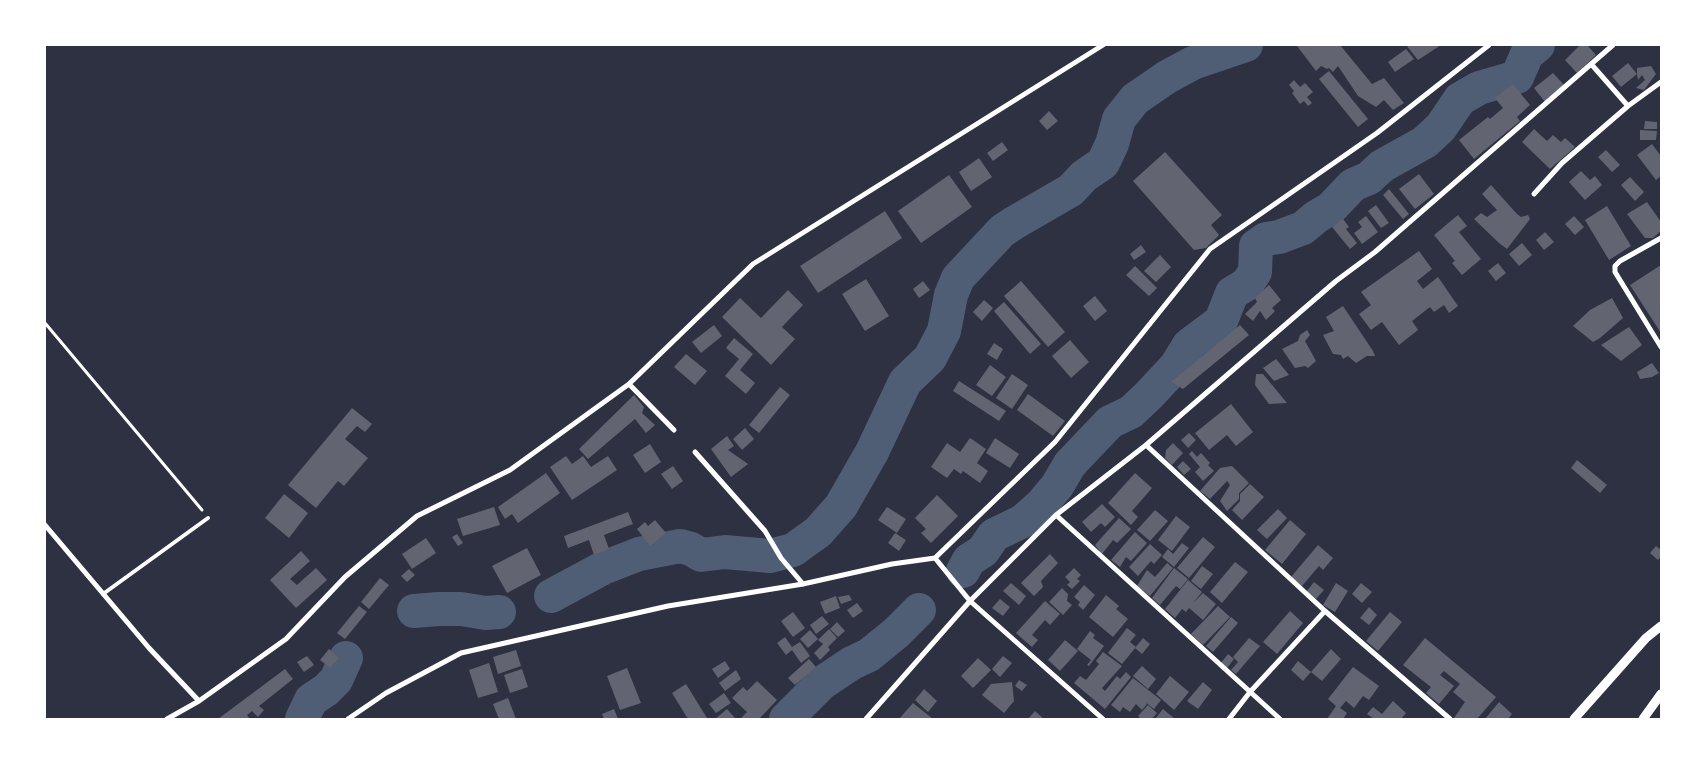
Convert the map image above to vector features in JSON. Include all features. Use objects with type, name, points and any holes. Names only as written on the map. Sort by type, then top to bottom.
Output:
[{"type":"street","points":[[167,719],[199,701],[286,639],[345,577],[417,516],[510,470],[629,384],[753,264],[1103,45]]},
{"type":"street","points":[[348,719],[386,693],[461,653],[668,606],[803,584],[892,564],[935,558],[1055,442],[1210,250],[1377,133],[1488,45]]},
{"type":"street","points":[[866,719],[970,601],[1056,514],[1146,445],[1336,281],[1375,252],[1613,45]]},
{"type":"street","points":[[1592,64],[1628,106]]},
{"type":"street","points":[[1534,194],[1562,163],[1628,106],[1661,82]]},
{"type":"street","points":[[1661,238],[1620,261],[1615,266],[1615,272],[1661,347]]},
{"type":"street","points":[[629,384],[674,430]]},
{"type":"street","points":[[1146,445],[1326,611],[1450,719]]},
{"type":"street","points":[[695,452],[766,531],[781,558],[803,584]]},
{"type":"street","points":[[1056,514],[1280,719]]},
{"type":"street","points":[[45,525],[149,648],[199,701]]},
{"type":"street","points":[[935,558],[970,601],[1102,719]]},
{"type":"street","points":[[1229,719],[1250,692],[1326,611]]},
{"type":"street","points":[[1574,719],[1646,638],[1661,626]]},
{"type":"street","points":[[1643,719],[1661,694]]},
{"type":"lane","points":[[102,594],[208,518]]},
{"type":"path","points":[[45,323],[208,518]]},
{"type":"building","points":[[1298,45],[1340,45],[1372,84],[1384,78],[1404,103],[1393,110],[1384,100],[1376,107],[1358,96],[1338,66],[1333,72],[1329,68],[1321,66],[1316,71]]},
{"type":"building","points":[[1406,45],[1441,45],[1418,60]]},
{"type":"building","points":[[1580,45],[1587,45],[1596,55],[1577,73],[1565,60]]},
{"type":"building","points":[[1406,49],[1414,59],[1395,72],[1388,62]]},
{"type":"building","points":[[1628,63],[1637,74],[1621,87],[1612,76]]},
{"type":"building","points":[[1651,66],[1656,74],[1644,90],[1636,88],[1645,80],[1642,75],[1638,80],[1637,68]]},
{"type":"building","points":[[1329,71],[1368,119],[1358,127],[1319,79]]},
{"type":"building","points":[[1553,73],[1565,86],[1545,102],[1534,88]]},
{"type":"building","points":[[1294,80],[1300,87],[1305,83],[1313,92],[1307,97],[1312,103],[1308,106],[1304,101],[1300,104],[1292,93],[1294,91],[1289,85]]},
{"type":"building","points":[[1513,84],[1530,105],[1517,117],[1520,121],[1474,159],[1459,140],[1488,117],[1490,119],[1503,108],[1495,98]]},
{"type":"building","points":[[1049,111],[1058,121],[1047,130],[1039,121]]},
{"type":"building","points":[[1645,121],[1657,122],[1657,129],[1644,129]]},
{"type":"building","points":[[1534,129],[1547,141],[1553,135],[1561,142],[1565,138],[1575,147],[1550,169],[1522,142]]},
{"type":"building","points":[[1640,130],[1657,131],[1656,140],[1640,140]]},
{"type":"building","points":[[1002,142],[1008,150],[993,161],[987,153]]},
{"type":"building","points":[[1652,144],[1661,156],[1661,176],[1656,180],[1637,155]]},
{"type":"building","points":[[1606,150],[1620,165],[1612,172],[1598,157]]},
{"type":"building","points":[[1165,152],[1222,215],[1211,225],[1219,235],[1206,248],[1194,250],[1133,181]]},
{"type":"building","points":[[979,158],[992,177],[971,191],[959,172]]},
{"type":"building","points":[[1581,171],[1590,180],[1595,176],[1602,185],[1585,200],[1569,182]]},
{"type":"building","points":[[1419,174],[1434,194],[1415,209],[1399,189]]},
{"type":"building","points":[[949,175],[972,207],[921,243],[898,211]]},
{"type":"building","points":[[1630,177],[1644,192],[1635,201],[1621,185]]},
{"type":"building","points":[[1491,185],[1517,214],[1521,217],[1528,215],[1530,219],[1507,249],[1474,219],[1481,213],[1487,217],[1497,210],[1482,194]]},
{"type":"building","points":[[1389,189],[1409,214],[1403,219],[1383,195]]},
{"type":"building","points":[[1647,202],[1661,222],[1661,231],[1653,238],[1645,238],[1627,214]]},
{"type":"building","points":[[1376,205],[1389,223],[1381,228],[1368,211]]},
{"type":"building","points":[[1607,206],[1631,246],[1609,260],[1585,220]]},
{"type":"building","points":[[885,211],[902,238],[818,293],[800,266]]},
{"type":"building","points":[[1458,215],[1467,226],[1459,232],[1481,259],[1462,275],[1452,263],[1455,261],[1434,235]]},
{"type":"building","points":[[1366,216],[1378,232],[1362,244],[1354,233],[1362,227],[1358,222]]},
{"type":"building","points":[[1574,216],[1584,227],[1575,235],[1565,224]]},
{"type":"building","points":[[1343,219],[1349,227],[1346,229],[1357,243],[1350,249],[1332,227]]},
{"type":"building","points":[[1545,232],[1554,242],[1544,250],[1536,240]]},
{"type":"building","points":[[1522,243],[1532,255],[1519,266],[1509,254]]},
{"type":"building","points":[[1141,245],[1146,252],[1134,260],[1130,254]]},
{"type":"building","points":[[1419,251],[1432,269],[1417,281],[1423,289],[1438,277],[1458,306],[1449,313],[1444,305],[1434,312],[1430,307],[1412,321],[1418,330],[1399,345],[1382,322],[1371,330],[1359,314],[1371,305],[1361,292]]},
{"type":"building","points":[[1160,255],[1171,267],[1156,282],[1144,271]]},
{"type":"building","points":[[1498,263],[1506,273],[1496,281],[1488,271]]},
{"type":"building","points":[[1661,265],[1661,333],[1630,285]]},
{"type":"building","points":[[1135,266],[1157,288],[1149,296],[1126,275]]},
{"type":"building","points":[[866,279],[889,316],[865,331],[842,294]]},
{"type":"building","points":[[923,281],[930,290],[919,298],[913,289]]},
{"type":"building","points":[[1021,281],[1065,332],[1048,347],[1004,296]]},
{"type":"building","points":[[1269,285],[1281,300],[1272,308],[1275,311],[1266,320],[1260,311],[1253,321],[1245,314],[1257,302],[1255,298]]},
{"type":"building","points":[[788,290],[803,305],[782,327],[795,339],[771,365],[722,317],[740,298],[761,318]]},
{"type":"building","points":[[1095,296],[1107,311],[1095,321],[1083,306]]},
{"type":"building","points":[[1612,298],[1623,318],[1600,338],[1593,342],[1573,326],[1590,310]]},
{"type":"building","points":[[984,300],[993,308],[982,321],[973,312]]},
{"type":"building","points":[[1004,302],[1041,344],[1030,354],[994,311]]},
{"type":"building","points":[[1343,306],[1375,356],[1367,356],[1356,363],[1348,356],[1343,359],[1341,355],[1333,354],[1323,335],[1334,331],[1326,317]]},
{"type":"building","points":[[714,325],[722,336],[701,353],[692,342]]},
{"type":"building","points":[[1240,325],[1249,335],[1183,389],[1171,382]]},
{"type":"building","points":[[1629,327],[1642,345],[1621,361],[1601,345]]},
{"type":"building","points":[[1307,330],[1310,335],[1305,341],[1316,361],[1308,368],[1305,366],[1295,368],[1282,349],[1298,341],[1300,335]]},
{"type":"building","points":[[734,338],[753,354],[740,370],[755,383],[746,394],[725,376],[739,359],[726,348]]},
{"type":"building","points":[[1070,340],[1089,362],[1071,378],[1052,356]]},
{"type":"building","points":[[994,343],[1003,349],[997,360],[987,354]]},
{"type":"building","points":[[686,354],[707,371],[695,385],[674,367]]},
{"type":"building","points":[[1276,359],[1289,375],[1274,381],[1263,368]]},
{"type":"building","points":[[1652,363],[1659,373],[1652,377],[1640,379],[1637,372]]},
{"type":"building","points":[[990,365],[1006,377],[992,396],[976,385]]},
{"type":"building","points":[[1012,374],[1028,385],[1012,409],[996,398]]},
{"type":"building","points":[[1256,374],[1263,374],[1287,403],[1269,404],[1255,385]]},
{"type":"building","points":[[959,381],[1006,411],[999,421],[953,391]]},
{"type":"building","points":[[780,387],[790,395],[759,433],[749,425]]},
{"type":"building","points":[[1028,394],[1065,421],[1053,436],[1017,410]]},
{"type":"building","points":[[634,395],[644,407],[642,413],[655,425],[646,433],[635,419],[588,459],[579,449]]},
{"type":"building","points":[[1231,404],[1253,432],[1236,446],[1227,435],[1209,450],[1195,433]]},
{"type":"building","points":[[352,408],[372,424],[365,432],[357,426],[345,439],[368,458],[344,486],[338,481],[316,508],[288,485]]},
{"type":"building","points":[[745,428],[754,439],[742,450],[733,439]]},
{"type":"building","points":[[1189,433],[1196,440],[1188,448],[1181,440]]},
{"type":"building","points":[[727,436],[734,446],[728,450],[748,464],[731,477],[711,449]]},
{"type":"building","points":[[970,438],[986,449],[977,463],[988,471],[980,483],[963,471],[961,474],[954,469],[947,478],[931,467],[947,443],[960,452]]},
{"type":"building","points":[[995,438],[1019,454],[1010,468],[986,453]]},
{"type":"building","points":[[1173,443],[1183,453],[1172,465],[1165,458],[1166,450]]},
{"type":"building","points":[[650,444],[661,462],[645,473],[633,455]]},
{"type":"building","points":[[1192,451],[1197,457],[1201,453],[1214,471],[1203,481],[1195,472],[1200,467],[1189,454]]},
{"type":"building","points":[[566,456],[572,464],[583,456],[591,467],[608,456],[617,470],[572,500],[550,467]]},
{"type":"building","points":[[1577,460],[1607,485],[1600,493],[1571,468]]},
{"type":"building","points":[[1183,461],[1191,469],[1184,475],[1177,467]]},
{"type":"building","points":[[673,466],[683,481],[672,489],[661,474]]},
{"type":"building","points":[[1232,466],[1249,483],[1239,493],[1239,499],[1227,511],[1220,501],[1230,485],[1227,481],[1210,499],[1200,491],[1220,468]]},
{"type":"building","points":[[546,473],[560,493],[518,523],[512,514],[505,519],[498,507]]},
{"type":"building","points":[[1135,473],[1152,488],[1132,511],[1138,517],[1131,525],[1108,503]]},
{"type":"building","points":[[1250,484],[1264,497],[1242,520],[1232,510],[1240,501],[1240,494]]},
{"type":"building","points":[[284,494],[308,513],[289,538],[265,518]]},
{"type":"building","points":[[937,495],[958,516],[931,543],[921,533],[926,529],[915,518]]},
{"type":"building","points":[[1102,504],[1115,517],[1105,527],[1101,523],[1091,532],[1082,522]]},
{"type":"building","points":[[494,507],[500,525],[463,536],[457,519]]},
{"type":"building","points":[[887,507],[906,519],[897,533],[878,520]]},
{"type":"building","points":[[1278,509],[1287,518],[1267,539],[1257,530]]},
{"type":"building","points":[[1155,510],[1168,521],[1150,541],[1137,530]]},
{"type":"building","points":[[628,512],[633,524],[604,535],[609,549],[594,555],[589,540],[568,548],[564,536]]},
{"type":"building","points":[[1176,516],[1190,527],[1172,551],[1158,540]]},
{"type":"building","points":[[1119,518],[1131,529],[1117,543],[1113,540],[1102,554],[1095,545]]},
{"type":"building","points":[[655,520],[666,533],[650,546],[637,529],[645,522],[648,526]]},
{"type":"building","points":[[1290,520],[1306,534],[1282,564],[1265,550]]},
{"type":"building","points":[[1135,532],[1147,543],[1131,561],[1126,557],[1120,567],[1111,560]]},
{"type":"building","points":[[895,533],[906,540],[899,551],[888,543]]},
{"type":"building","points":[[457,534],[463,543],[458,546],[452,537]]},
{"type":"building","points":[[1203,537],[1215,547],[1189,578],[1177,568]]},
{"type":"building","points":[[426,538],[436,553],[412,569],[402,554]]},
{"type":"building","points":[[1182,543],[1189,548],[1174,567],[1162,557],[1168,549],[1173,554]]},
{"type":"building","points":[[1150,544],[1162,555],[1154,564],[1151,561],[1138,576],[1129,567]]},
{"type":"building","points":[[1318,545],[1333,558],[1323,570],[1319,566],[1302,586],[1291,577]]},
{"type":"building","points":[[1656,546],[1661,550],[1661,557],[1658,560],[1650,553]]},
{"type":"building","points":[[527,548],[541,575],[507,593],[492,566]]},
{"type":"building","points":[[301,551],[310,561],[290,579],[297,585],[316,568],[327,580],[296,608],[270,580]]},
{"type":"building","points":[[1050,554],[1058,563],[1041,581],[1043,587],[1034,596],[1021,583]]},
{"type":"building","points":[[1235,562],[1248,572],[1222,603],[1210,592]]},
{"type":"building","points":[[1167,563],[1173,568],[1150,596],[1137,586],[1147,570],[1155,577]]},
{"type":"building","points":[[1202,566],[1213,574],[1201,589],[1191,581]]},
{"type":"building","points":[[1074,568],[1081,575],[1077,579],[1080,581],[1072,589],[1067,585],[1070,582],[1065,577]]},
{"type":"building","points":[[1174,568],[1188,579],[1180,589],[1176,586],[1160,605],[1152,598]]},
{"type":"building","points":[[409,569],[415,575],[407,582],[401,576]]},
{"type":"building","points":[[380,578],[389,585],[369,609],[361,602]]},
{"type":"building","points":[[1188,580],[1202,592],[1193,603],[1203,593],[1216,604],[1203,620],[1189,608],[1186,612],[1182,609],[1175,618],[1165,609]]},
{"type":"building","points":[[1314,582],[1324,590],[1316,599],[1307,591]]},
{"type":"building","points":[[1011,583],[1026,596],[1019,605],[1003,591]]},
{"type":"building","points":[[1336,583],[1348,591],[1335,612],[1323,605]]},
{"type":"building","points":[[1361,583],[1372,592],[1362,603],[1352,594]]},
{"type":"building","points":[[1084,585],[1095,595],[1083,610],[1078,605],[1080,602],[1074,597]]},
{"type":"building","points":[[1062,588],[1068,594],[1067,601],[1072,605],[1063,615],[1049,602]]},
{"type":"building","points":[[849,595],[852,600],[841,604],[838,597]]},
{"type":"building","points":[[1106,595],[1119,606],[1116,609],[1128,619],[1113,637],[1089,617]]},
{"type":"building","points":[[836,596],[840,608],[825,614],[820,602]]},
{"type":"building","points":[[1000,599],[1010,607],[1003,616],[992,608]]},
{"type":"building","points":[[1045,601],[1060,614],[1050,625],[1045,620],[1032,635],[1038,640],[1032,647],[1016,633]]},
{"type":"building","points":[[857,603],[863,611],[853,618],[847,610]]},
{"type":"building","points":[[359,606],[367,612],[345,639],[337,633]]},
{"type":"building","points":[[1218,606],[1230,617],[1203,645],[1191,634]]},
{"type":"building","points":[[1369,607],[1377,615],[1369,625],[1360,618]]},
{"type":"building","points":[[1290,611],[1303,623],[1277,654],[1263,642]]},
{"type":"building","points":[[793,612],[805,628],[793,637],[781,621]]},
{"type":"building","points":[[1390,612],[1402,622],[1378,651],[1366,641]]},
{"type":"building","points":[[822,616],[829,624],[816,634],[810,625]]},
{"type":"building","points":[[1231,617],[1238,623],[1213,652],[1206,646]]},
{"type":"building","points":[[837,622],[845,631],[838,637],[830,629]]},
{"type":"building","points":[[1127,628],[1136,635],[1130,642],[1136,647],[1122,664],[1108,653]]},
{"type":"building","points":[[829,629],[837,638],[828,647],[830,650],[820,660],[814,653],[823,644],[818,640]]},
{"type":"building","points":[[810,630],[818,639],[808,648],[800,639]]},
{"type":"building","points":[[1090,631],[1095,635],[1093,638],[1104,646],[1089,666],[1087,665],[1091,660],[1077,649]]},
{"type":"building","points":[[785,637],[792,647],[800,642],[810,656],[801,663],[792,650],[786,655],[777,643]]},
{"type":"building","points":[[1143,638],[1150,644],[1142,654],[1135,648]]},
{"type":"building","points":[[1249,638],[1260,646],[1236,674],[1231,670],[1238,662],[1233,657]]},
{"type":"building","points":[[1425,638],[1496,697],[1477,719],[1454,718],[1465,702],[1453,692],[1460,684],[1444,671],[1440,675],[1454,686],[1439,704],[1426,693],[1431,687],[1403,665]]},
{"type":"building","points":[[1065,640],[1078,651],[1060,671],[1048,660]]},
{"type":"building","points":[[329,649],[339,658],[330,668],[320,660]]},
{"type":"building","points":[[1331,649],[1341,659],[1322,681],[1311,672]]},
{"type":"building","points":[[516,650],[521,666],[498,674],[493,657]]},
{"type":"building","points":[[1103,652],[1122,666],[1102,688],[1105,691],[1117,676],[1120,679],[1126,672],[1131,677],[1105,709],[1074,683],[1080,676],[1086,680],[1099,664],[1096,661]]},
{"type":"building","points":[[1228,654],[1234,659],[1227,668],[1221,663]]},
{"type":"building","points":[[307,656],[314,665],[304,672],[297,662]]},
{"type":"building","points":[[1003,656],[1012,663],[1000,677],[992,669]]},
{"type":"building","points":[[978,658],[991,670],[973,688],[961,676]]},
{"type":"building","points":[[809,659],[816,667],[795,685],[788,678]]},
{"type":"building","points":[[725,661],[730,669],[718,678],[712,669]]},
{"type":"building","points":[[1298,661],[1311,672],[1303,681],[1291,670]]},
{"type":"building","points":[[489,663],[498,692],[478,698],[469,670]]},
{"type":"building","points":[[1142,666],[1156,679],[1148,689],[1133,676]]},
{"type":"building","points":[[1353,667],[1379,686],[1369,700],[1363,696],[1354,708],[1346,701],[1340,708],[1347,713],[1343,719],[1327,719],[1336,706],[1328,699]]},
{"type":"building","points":[[627,668],[641,703],[620,710],[607,676]]},
{"type":"building","points":[[285,669],[293,679],[259,706],[264,710],[258,717],[252,711],[247,715],[250,719],[218,719]]},
{"type":"building","points":[[522,669],[528,687],[510,693],[504,675]]},
{"type":"building","points":[[736,670],[741,679],[725,691],[719,683]]},
{"type":"building","points":[[1170,676],[1189,692],[1174,710],[1156,694]]},
{"type":"building","points":[[1133,678],[1161,700],[1154,709],[1145,702],[1147,704],[1142,710],[1136,704],[1130,712],[1123,707],[1120,712],[1111,705]]},
{"type":"building","points":[[1019,680],[1027,685],[1022,691],[1015,686]]},
{"type":"building","points":[[757,681],[777,700],[759,719],[740,719],[747,712],[732,698],[743,687],[747,691]]},
{"type":"building","points":[[1012,682],[1014,701],[1004,713],[982,695],[991,684]]},
{"type":"building","points":[[1203,682],[1212,690],[1198,709],[1187,701]]},
{"type":"building","points":[[686,684],[706,719],[688,719],[672,693]]},
{"type":"building","points":[[924,689],[937,701],[928,712],[915,700]]},
{"type":"building","points":[[724,693],[731,703],[716,713],[709,704]]},
{"type":"building","points":[[508,698],[516,719],[499,719],[493,704]]},
{"type":"building","points":[[1393,701],[1406,713],[1401,719],[1374,719],[1367,714],[1373,707],[1382,714]]},
{"type":"building","points":[[1499,702],[1512,714],[1508,719],[1485,719]]},
{"type":"building","points":[[913,703],[933,719],[899,719]]},
{"type":"building","points":[[1148,705],[1157,713],[1152,719],[1141,719],[1138,716]]},
{"type":"building","points":[[614,709],[618,719],[604,719],[602,714]]},
{"type":"building","points":[[727,709],[736,719],[715,719]]},
{"type":"building","points":[[1163,709],[1175,719],[1155,719]]},
{"type":"building","points":[[1035,711],[1044,719],[1028,719]]},
{"type":"waterway","points":[[551,596],[603,568],[639,554],[680,546],[691,549],[701,555],[725,552],[770,556],[793,550],[818,532],[841,506],[872,452],[905,382],[930,358],[944,331],[951,295],[958,278],[1002,231],[1071,190],[1084,176],[1103,163],[1112,144],[1119,119],[1135,99],[1167,77],[1193,63],[1246,45]]},
{"type":"waterway","points":[[963,571],[969,560],[983,551],[994,535],[1023,521],[1041,505],[1057,486],[1070,464],[1110,422],[1131,412],[1176,366],[1189,345],[1221,321],[1232,293],[1247,284],[1255,272],[1256,246],[1266,239],[1279,237],[1303,228],[1331,208],[1353,185],[1369,178],[1382,166],[1425,142],[1441,127],[1460,99],[1479,88],[1517,77],[1527,54],[1538,45]]},
{"type":"waterway","points":[[414,611],[461,609],[486,613],[499,612]]},
{"type":"waterway","points":[[786,719],[822,683],[852,663],[869,655],[896,633],[919,610]]},
{"type":"waterway","points":[[302,719],[311,700],[326,690],[336,680],[346,658]]}]
